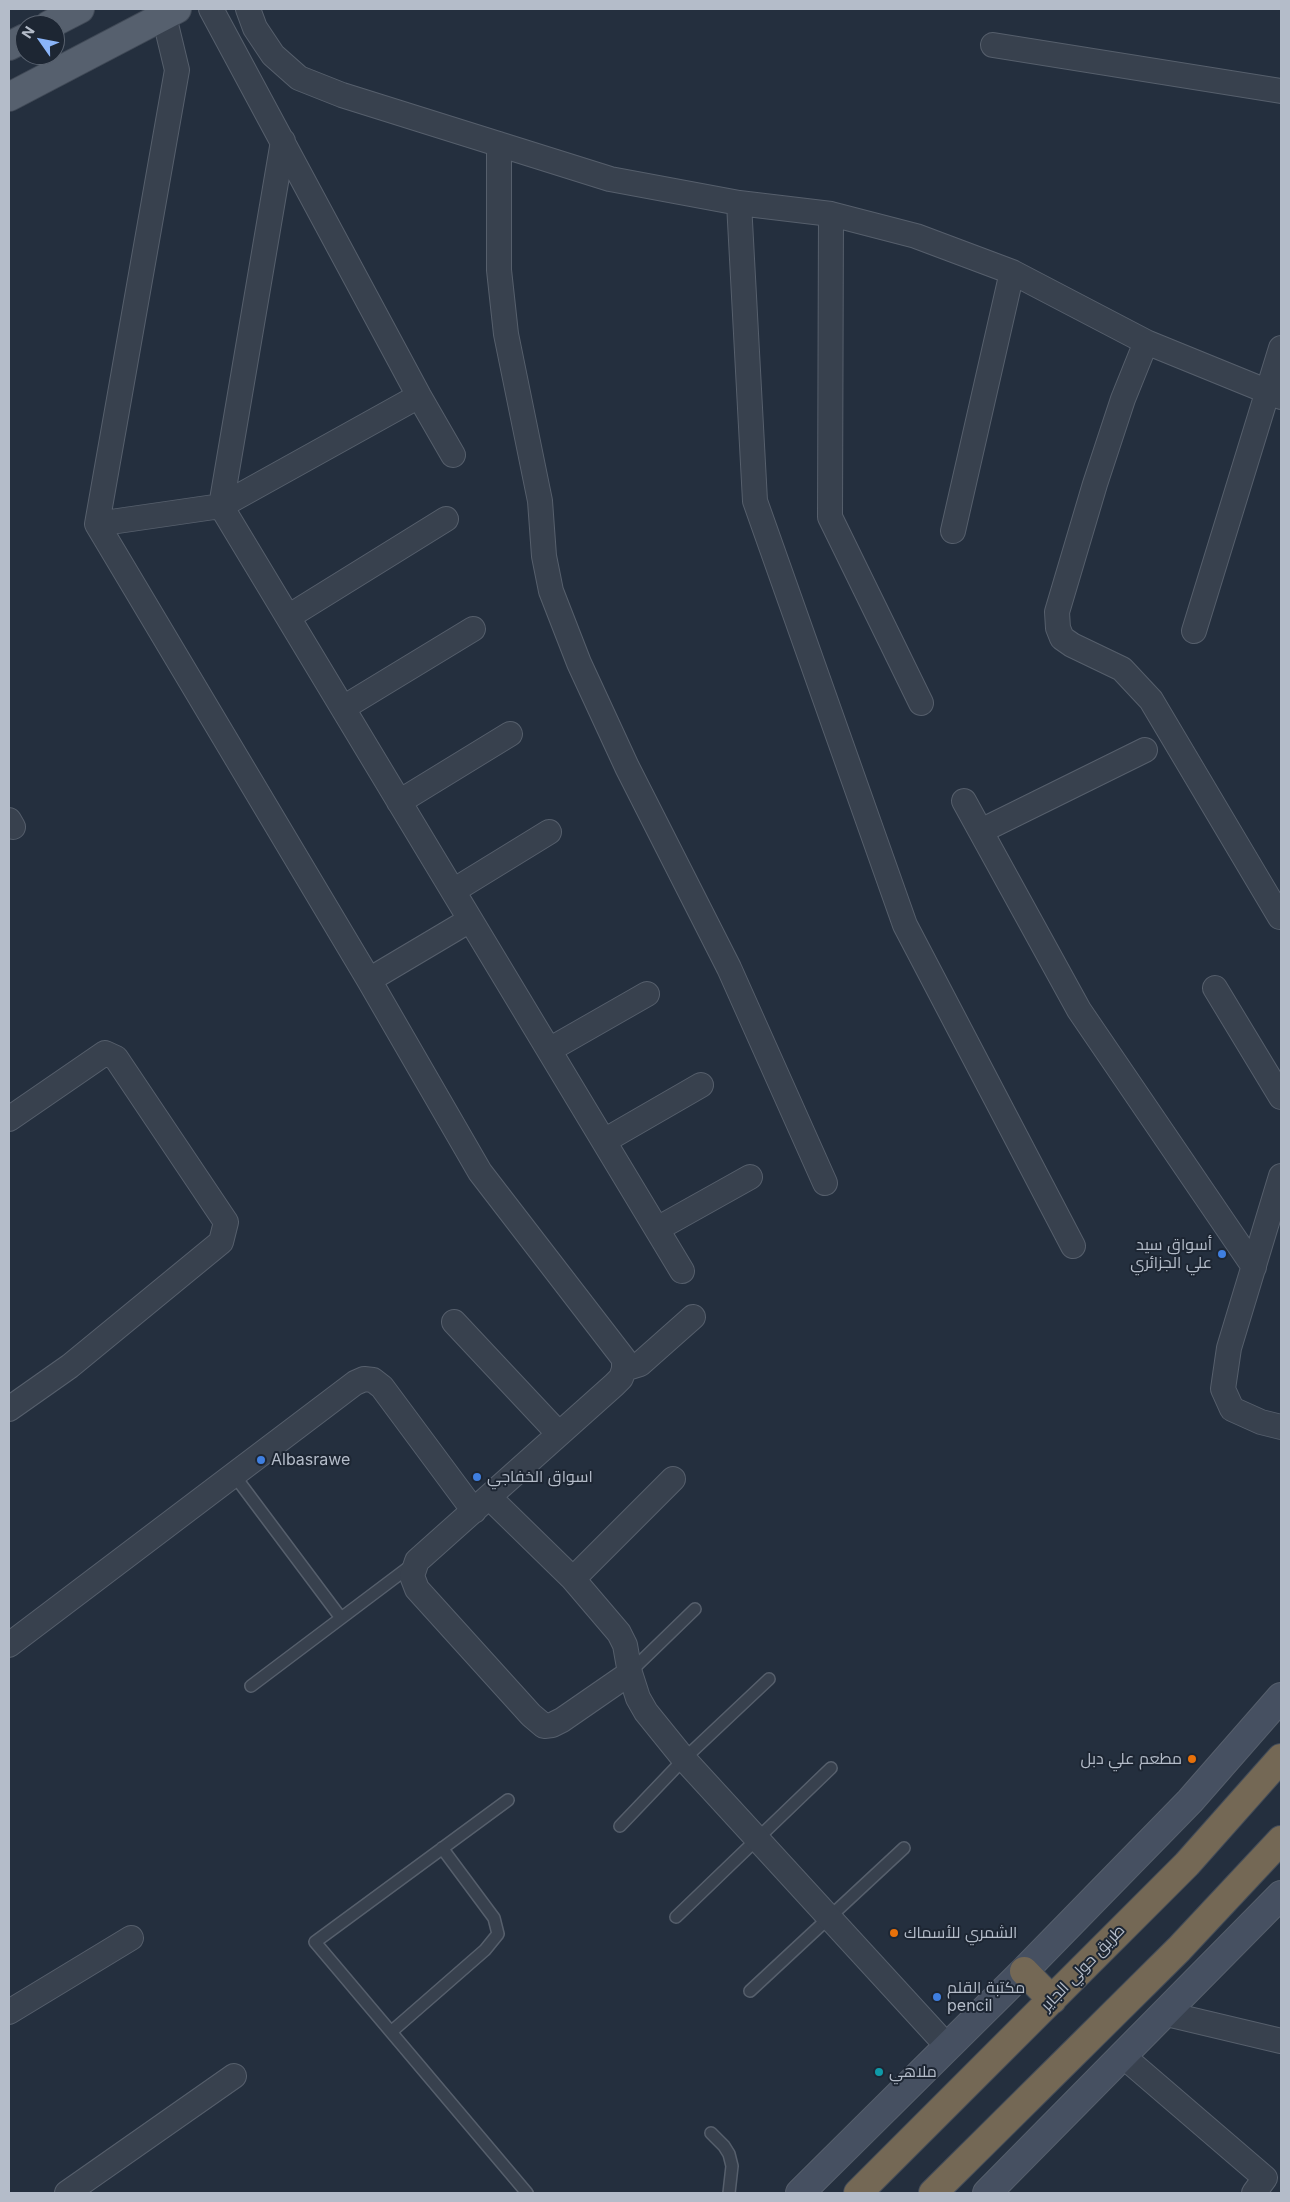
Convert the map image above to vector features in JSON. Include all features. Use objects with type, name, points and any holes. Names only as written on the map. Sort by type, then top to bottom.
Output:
[{"type":"highway","name":"طريق حولي الجاير","points":[[858,2193],[1187,1864],[1281,1758]]},
{"type":"highway","points":[[933,2193],[1206,1920],[1281,1840]]},
{"type":"highway","points":[[1024,1972],[1052,2000]]},
{"type":"main road","points":[[65,17],[80,9]]},
{"type":"main road","points":[[9,97],[172,11]]},
{"type":"main road","points":[[800,2193],[1024,1972],[1190,1801],[1281,1697]]},
{"type":"main road","points":[[997,2190],[1162,2013],[1281,1895]]},
{"type":"street","points":[[211,9],[419,396],[453,455]]},
{"type":"street","points":[[248,9],[255,28],[273,54],[299,78],[342,95],[610,179],[740,203],[831,214],[916,236],[1012,272],[1146,342],[1274,394]]},
{"type":"street","points":[[172,11],[176,70],[97,524],[369,980],[480,1172],[624,1359],[624,1369],[621,1378],[614,1385],[417,1561],[412,1576],[417,1589],[531,1715],[544,1726],[552,1725],[562,1720],[630,1673]]},
{"type":"street","points":[[993,45],[1281,90]]},
{"type":"street","points":[[283,142],[221,506],[682,1271]]},
{"type":"street","points":[[500,144],[499,270],[506,334],[540,501],[544,556],[551,591],[579,663],[627,767],[729,968],[825,1183]]},
{"type":"street","points":[[740,203],[755,501],[905,925],[1073,1246]]},
{"type":"street","points":[[831,214],[830,517],[920,703]]},
{"type":"street","points":[[953,532],[1012,272]]},
{"type":"street","points":[[1146,342],[1122,399],[1089,503],[1056,612],[1058,628],[1062,638],[1072,645],[1122,669],[1151,700],[1280,917]]},
{"type":"street","points":[[1194,631],[1274,394],[1281,348]]},
{"type":"street","points":[[97,524],[221,506],[419,396]]},
{"type":"street","points":[[288,617],[446,519]]},
{"type":"street","points":[[343,708],[473,630]]},
{"type":"street","points":[[399,802],[510,734]]},
{"type":"street","points":[[981,831],[1145,750]]},
{"type":"street","points":[[964,801],[1079,1010],[1254,1267]]},
{"type":"street","points":[[453,891],[550,832]]},
{"type":"street","points":[[369,980],[470,920]]},
{"type":"street","points":[[1215,988],[1281,1097]]},
{"type":"street","points":[[549,1050],[646,994]]},
{"type":"street","points":[[9,1119],[105,1053],[116,1058],[226,1222],[221,1242],[70,1366],[9,1410]]},
{"type":"street","points":[[604,1142],[701,1085]]},
{"type":"street","points":[[1281,1176],[1229,1348],[1222,1389],[1232,1409],[1261,1422],[1281,1427]]},
{"type":"street","points":[[657,1229],[750,1177]]},
{"type":"street","points":[[624,1369],[640,1364],[693,1318]]},
{"type":"street","points":[[454,1322],[560,1434]]},
{"type":"street","points":[[9,1645],[355,1383],[364,1379],[373,1380],[382,1387],[481,1504],[572,1579],[619,1633],[628,1654],[630,1673],[638,1698],[646,1712],[684,1759],[948,2046]]},
{"type":"street","points":[[572,1579],[673,1479]]},
{"type":"street","points":[[9,2012],[131,1938]]},
{"type":"street","points":[[1162,2013],[1281,2041]]},
{"type":"street","points":[[1123,2056],[1264,2178],[1254,2193]]},
{"type":"street","points":[[67,2193],[234,2076]]},
{"type":"lane","points":[[234,1475],[341,1618]]},
{"type":"lane","points":[[250,1686],[417,1561]]},
{"type":"lane","points":[[630,1673],[695,1609]]},
{"type":"lane","points":[[620,1826],[684,1759],[769,1679]]},
{"type":"lane","points":[[676,1917],[831,1768]]},
{"type":"lane","points":[[508,1800],[316,1942],[527,2193]]},
{"type":"lane","points":[[391,2032],[485,1950],[498,1934],[494,1918],[442,1848]]},
{"type":"lane","points":[[750,1991],[904,1848]]},
{"type":"lane","points":[[711,2133],[730,2154],[732,2166],[729,2193]]},
{"type":"place","name":"أسواق سيد علي الجزائري","points":[[1222,1254]]},
{"type":"place","name":"Albasrawe","points":[[261,1460]]},
{"type":"place","name":"اسواق الخفاجي","points":[[477,1477]]},
{"type":"place","name":"مطعم علي دبل","points":[[1192,1759]]},
{"type":"place","name":"الشمري للأسماك","points":[[894,1933]]},
{"type":"place","name":"مكتبة القلم pencil","points":[[937,1997]]},
{"type":"place","name":"ملاهي","points":[[879,2072]]}]
